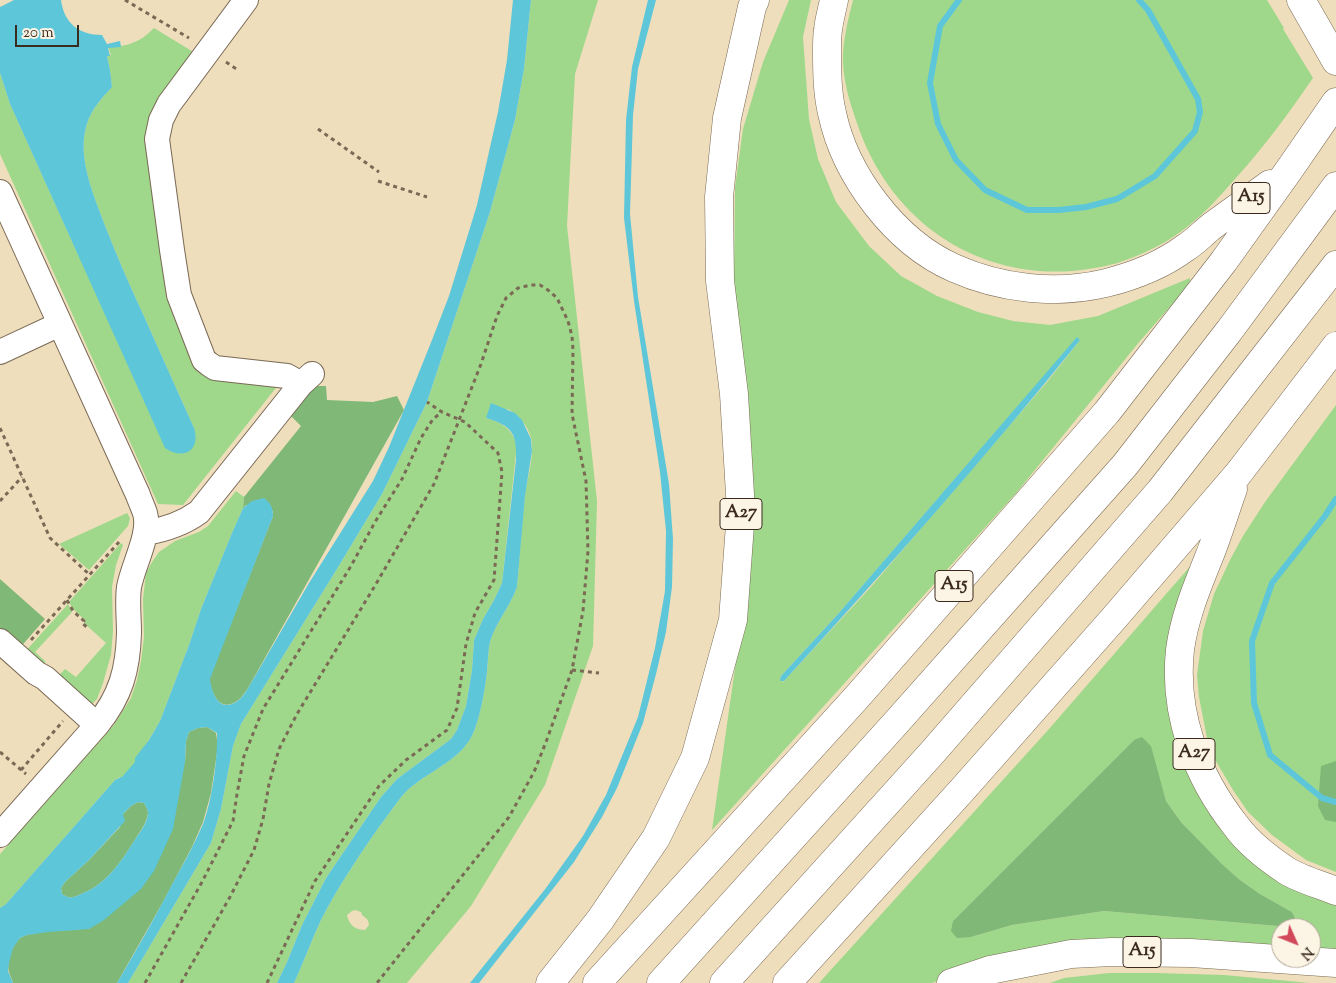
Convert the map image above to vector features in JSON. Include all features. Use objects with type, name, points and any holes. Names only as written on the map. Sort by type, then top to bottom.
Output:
[{"type":"highway","name":"A27","points":[[550,983],[600,920],[656,838],[695,758],[733,620],[741,511],[734,394],[720,281],[719,197],[727,118],[755,0]]},
{"type":"highway","name":"A15","points":[[834,0],[827,30],[827,72],[832,112],[838,136],[848,159],[866,192],[885,216],[922,249],[954,268],[1014,286],[1050,290],[1081,288],[1107,283],[1160,264],[1186,248],[1212,226],[1289,170]]},
{"type":"highway","points":[[1303,4],[1336,61]]},
{"type":"highway","name":"A15","points":[[597,983],[857,696],[1107,412],[1224,260],[1336,102]]},
{"type":"highway","name":"A15","points":[[661,983],[1125,465],[1229,331],[1336,186]]},
{"type":"highway","points":[[724,983],[931,754],[1160,491],[1336,265]]},
{"type":"highway","points":[[787,983],[1108,625],[1238,474],[1336,346]]},
{"type":"highway","name":"A27","points":[[1238,474],[1210,556],[1199,581],[1187,618],[1180,651],[1179,688],[1185,726],[1197,763],[1213,794],[1236,827],[1261,852],[1289,872],[1336,891]]},
{"type":"highway","name":"A15","points":[[951,983],[990,970],[1070,954],[1112,952],[1192,953],[1336,963]]},
{"type":"street","points":[[145,532],[156,531],[190,518],[199,512],[307,378],[215,368],[208,364],[204,360],[179,294],[157,139],[161,120],[168,104],[246,0]]},
{"type":"street","points":[[0,192],[145,513],[146,522],[129,589],[129,634],[126,667],[122,684],[115,700],[97,724],[0,835]]},
{"type":"street","points":[[0,352],[60,324]]},
{"type":"street","points":[[8,649],[36,673],[45,678],[97,724]]},
{"type":"path","points":[[125,0],[238,70]]},
{"type":"path","points":[[318,128],[379,172]]},
{"type":"path","points":[[378,182],[427,197]]},
{"type":"path","points":[[181,983],[230,897],[254,850],[279,749],[296,714],[371,592],[434,484],[481,364],[497,316],[506,298],[518,288],[531,285],[540,286],[558,298],[572,336],[572,414],[586,481],[588,552],[583,611],[572,670],[534,772],[509,817],[378,983]]},
{"type":"path","points":[[267,983],[314,881],[379,786],[406,760],[447,730],[458,708],[466,644],[475,613],[494,580],[502,472],[498,453],[465,422],[442,412],[428,402]]},
{"type":"path","points":[[145,983],[202,882],[232,821],[244,756],[263,709],[402,479],[421,438],[433,419],[442,412]]},
{"type":"path","points":[[0,428],[50,538],[90,575]]},
{"type":"path","points":[[0,501],[22,477]]},
{"type":"path","points":[[8,649],[67,600],[127,534],[145,532]]},
{"type":"path","points":[[67,600],[73,611],[84,621],[82,623],[89,629]]},
{"type":"path","points":[[572,670],[599,673]]},
{"type":"path","points":[[21,770],[76,706]]},
{"type":"path","points":[[0,752],[41,788]]},
{"type":"green space","points":[[531,0],[598,0],[575,74],[567,226],[597,501],[593,646],[545,785],[471,906],[407,983],[294,983],[317,928],[348,872],[379,827],[409,789],[454,757],[462,749],[469,741],[476,726],[485,688],[490,642],[517,587],[524,507],[531,459],[532,445],[528,429],[508,409],[486,418],[505,426],[517,444],[502,583],[474,640],[472,670],[466,706],[457,730],[451,739],[397,779],[381,797],[326,878],[302,925],[277,983],[128,983],[211,843],[221,809],[233,746],[241,724],[382,494],[427,402],[490,212],[515,120],[524,69]],"holes":[[[355,910],[361,912],[368,920],[369,925],[365,930],[353,926],[349,922],[347,915]]]},
{"type":"green space","points":[[789,0],[811,0],[803,37],[809,119],[818,159],[836,202],[869,246],[901,276],[937,296],[978,312],[1013,321],[1050,325],[1098,316],[1190,278],[1190,284],[1140,341],[1017,492],[712,830],[753,541],[752,456],[734,280],[735,187],[743,129],[763,62]],"holes":[[[1077,338],[1080,340],[1047,382],[869,589],[783,682],[780,678],[781,676],[838,614]]]},
{"type":"green space","points":[[853,0],[1267,0],[1313,78],[1276,130],[1246,167],[1194,222],[1181,232],[1146,252],[1124,261],[1072,271],[1036,271],[1001,264],[969,253],[940,236],[914,215],[891,189],[872,159],[858,126],[846,87],[843,48]]},
{"type":"green space","points":[[154,28],[195,53],[161,103],[202,368],[279,384],[183,505],[158,504],[0,154],[0,73],[10,104],[77,252],[194,428],[109,235],[92,190],[84,155],[85,132],[89,119],[99,102],[112,87],[107,56],[111,55],[108,47],[133,43],[144,37]]},
{"type":"green space","points":[[316,386],[326,386],[327,400],[373,402],[397,396],[404,410],[247,690],[238,700],[225,705],[217,700],[209,679],[273,516],[273,511],[246,505],[243,508],[244,497],[301,426],[289,414],[306,393]]},
{"type":"green space","points":[[1336,405],[1336,872],[1306,860],[1272,835],[1248,812],[1214,758],[1207,738],[1197,675],[1203,631],[1214,594],[1231,558],[1265,502]]},
{"type":"green space","points":[[236,491],[244,497],[243,508],[201,609],[160,721],[136,762],[122,778],[120,777],[115,780],[6,904],[0,908],[0,854],[114,725],[131,698],[137,680],[144,637],[143,599],[146,573],[152,562],[159,552],[175,541],[199,532],[208,526]]},
{"type":"green space","points":[[127,513],[130,518],[128,526],[89,570],[59,544]]},
{"type":"green space","points":[[121,543],[123,545],[116,565],[112,587],[113,631],[111,655],[97,699],[90,706],[59,675],[65,669],[76,677],[106,643],[84,623],[86,621],[73,609],[69,602]]},
{"type":"green space","points":[[1193,563],[1178,614],[1192,776],[1336,901],[1336,956],[1321,955],[1321,918],[1295,918],[1292,912],[1260,894],[1222,864],[1181,822],[1166,801],[1158,774],[1134,740],[953,921],[971,937],[1012,925],[1104,911],[1271,925],[1271,953],[965,972],[932,983],[819,983],[1049,729]]},
{"type":"green space","points":[[0,579],[45,619],[18,650],[0,633]]},
{"type":"green space","points":[[68,604],[72,612],[35,652],[45,661],[41,668],[23,654]]},
{"type":"green space","points":[[207,727],[216,733],[218,746],[211,793],[203,822],[163,902],[117,983],[13,983],[8,968],[9,958],[16,943],[22,937],[45,931],[89,929],[185,762],[186,741],[189,732]]},
{"type":"green space","points":[[1142,737],[1151,746],[1166,801],[1181,822],[1240,880],[1292,912],[1295,918],[1271,918],[1271,925],[1104,911],[1012,925],[971,937],[957,938],[951,931],[953,921],[1134,740]]},
{"type":"green space","points":[[1336,761],[1336,822],[1325,820],[1318,806],[1321,766]]},
{"type":"green space","points":[[138,802],[144,803],[147,808],[146,820],[114,870],[100,884],[77,896],[70,897],[62,894],[61,888],[65,882],[120,827],[123,814]]},
{"type":"green space","points":[[1109,973],[1224,975],[1310,983],[1050,983],[1064,978]]},
{"type":"water","points":[[14,0],[61,0],[65,15],[74,26],[86,33],[102,35],[107,44],[120,41],[121,47],[108,48],[110,56],[107,56],[112,87],[95,107],[89,119],[85,132],[84,155],[92,190],[113,246],[194,428],[196,436],[193,447],[184,453],[172,452],[165,448],[10,104],[0,73],[0,7]]},
{"type":"water","points":[[513,0],[531,0],[524,69],[515,120],[490,212],[427,402],[382,494],[241,724],[233,746],[221,809],[211,843],[128,983],[117,983],[190,852],[203,824],[212,791],[217,743],[217,733],[207,727],[189,732],[173,829],[154,871],[141,889],[104,920],[89,929],[48,932],[20,938],[13,948],[9,963],[8,971],[13,983],[0,983],[0,908],[6,904],[115,780],[122,777],[135,762],[135,758],[149,740],[160,721],[201,609],[243,508],[252,501],[264,498],[273,510],[273,516],[210,679],[214,695],[220,703],[225,705],[236,702],[247,690],[309,583],[373,481],[389,447],[449,296],[477,205],[498,112],[507,60]],"holes":[[[138,802],[144,803],[148,812],[145,823],[114,870],[100,884],[77,896],[70,897],[62,894],[61,888],[65,882],[89,860],[125,821],[123,814]]]},
{"type":"water","points":[[648,0],[656,0],[638,69],[633,115],[630,214],[638,297],[669,484],[673,539],[672,587],[666,632],[643,723],[617,788],[602,817],[574,862],[479,983],[470,983],[546,888],[583,836],[606,795],[638,717],[655,648],[665,591],[666,531],[660,472],[634,301],[624,218],[626,120],[632,67]]},
{"type":"water","points":[[1077,337],[1080,340],[972,470],[784,681],[781,681],[781,676],[838,614]]},
{"type":"water","points":[[491,403],[515,413],[522,420],[531,439],[532,451],[525,496],[517,587],[490,642],[485,688],[476,726],[469,741],[454,757],[418,782],[402,796],[348,872],[334,896],[321,920],[294,983],[277,983],[302,925],[326,878],[381,797],[397,779],[451,739],[457,730],[466,706],[472,670],[474,640],[502,583],[516,460],[514,437],[511,432],[502,424],[486,418]]},
{"type":"waterway","points":[[959,0],[940,26],[930,83],[938,124],[956,160],[985,190],[1027,210],[1059,210],[1086,207],[1117,199],[1155,176],[1195,131],[1200,112],[1198,99],[1148,10],[1139,0]]},
{"type":"waterway","points":[[1336,499],[1325,516],[1272,583],[1252,641],[1254,703],[1270,755],[1322,798],[1336,802]]}]
